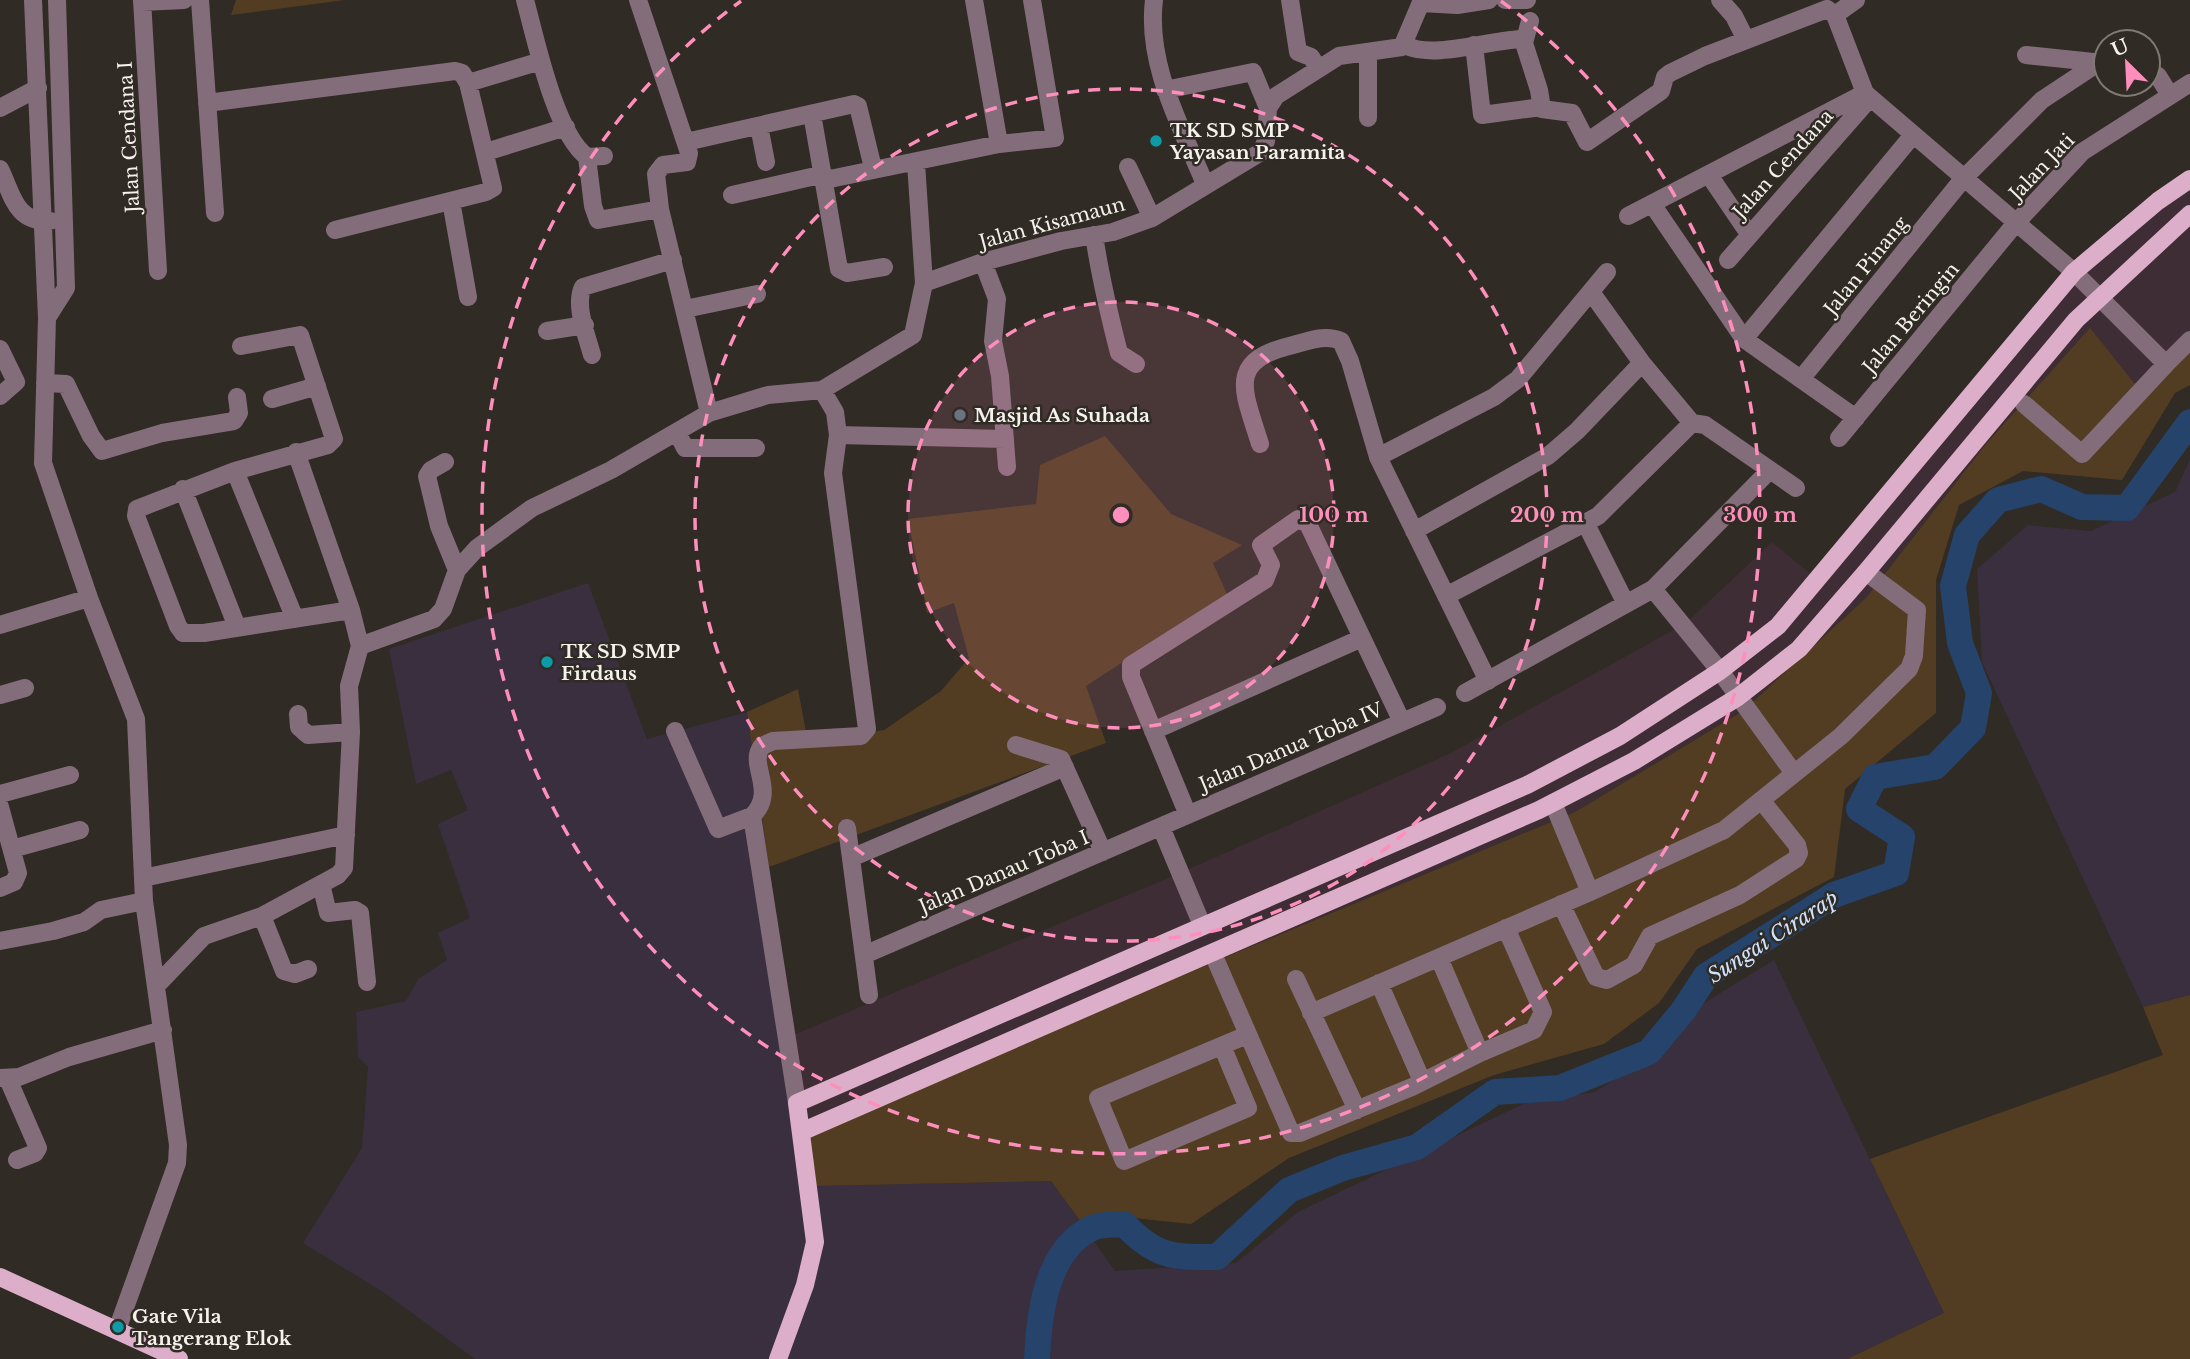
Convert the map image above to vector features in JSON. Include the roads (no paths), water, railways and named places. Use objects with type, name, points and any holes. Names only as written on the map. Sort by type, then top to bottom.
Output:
[{"type":"main road","points":[[801,1132],[1553,803],[1634,761],[1728,683],[2087,284],[2158,201],[2190,179]]},
{"type":"main road","points":[[778,1359],[814,1250],[815,1233],[796,1103],[1527,785],[1620,736],[1799,649],[1866,572],[2087,284],[2190,214]]},
{"type":"main road","points":[[1177,936],[1187,963]]},
{"type":"main road","points":[[0,1277],[179,1359]]},
{"type":"street","points":[[33,0],[39,191],[47,317],[43,463],[89,598],[136,719],[144,901],[158,984],[178,1157],[117,1330]]},
{"type":"street","points":[[47,317],[66,288],[57,0]]},
{"type":"street","points":[[142,1],[184,0]]},
{"type":"street","points":[[200,0],[215,213]]},
{"type":"street","points":[[525,0],[541,61],[572,143],[596,156],[593,206],[598,220],[660,209]]},
{"type":"street","points":[[638,0],[689,156],[687,162],[663,165],[657,170],[660,209],[685,309],[692,352],[709,413]]},
{"type":"street","points":[[974,0],[999,144]]},
{"type":"street","points":[[732,195],[873,168],[916,163],[999,144],[1051,140],[1056,136],[1032,0]]},
{"type":"street","points":[[1154,0],[1156,46],[1165,90],[1205,184]]},
{"type":"street","points":[[1290,0],[1298,52],[1311,57],[1318,68]]},
{"type":"street","points":[[1405,45],[1422,1],[1457,5],[1489,0]]},
{"type":"street","points":[[1505,0],[1527,0]]},
{"type":"street","points":[[1720,0],[1734,16],[1746,40]]},
{"type":"street","points":[[1530,21],[1524,38],[1541,107],[1546,112],[1572,113],[1585,141],[1589,141],[1661,91],[1665,77],[1670,73],[1746,40],[1856,0]]},
{"type":"street","name":"Jalan Cendana I","points":[[142,1],[158,271]]},
{"type":"street","points":[[1828,8],[1868,95],[2087,284],[2166,364]]},
{"type":"street","points":[[1268,108],[1276,96],[1339,56],[1368,55],[1405,45],[1412,49],[1431,50],[1524,38]]},
{"type":"street","points":[[1474,45],[1482,115],[1541,107]]},
{"type":"street","points":[[1368,55],[1368,118]]},
{"type":"street","points":[[2026,55],[2092,62]]},
{"type":"street","points":[[468,83],[541,61]]},
{"type":"street","name":"Jalan Pinang","points":[[1801,379],[1963,179],[2042,100],[2092,69]]},
{"type":"street","points":[[207,103],[460,72],[468,83],[493,188],[335,230]]},
{"type":"street","points":[[1165,90],[1251,72],[1255,75],[1268,108]]},
{"type":"street","points":[[2162,82],[2170,95]]},
{"type":"street","name":"Jalan Jati","points":[[2015,224],[2082,152],[2190,83]]},
{"type":"street","points":[[0,108],[38,93],[61,97]]},
{"type":"street","points":[[1628,216],[1868,95]]},
{"type":"street","name":"Jalan Cendana","points":[[1728,260],[1868,95]]},
{"type":"street","points":[[686,142],[856,105],[873,168]]},
{"type":"street","name":"Jalan Kisamaun","points":[[924,283],[983,262],[1152,218],[1261,152],[1266,141],[1268,108]]},
{"type":"street","points":[[812,114],[839,269],[848,273],[884,267]]},
{"type":"street","points":[[759,126],[766,162]]},
{"type":"street","points":[[486,152],[566,127]]},
{"type":"street","points":[[1744,339],[1913,135]]},
{"type":"street","points":[[360,646],[434,619],[443,609],[457,570],[477,548],[531,508],[611,470],[709,413],[768,395],[822,390],[913,335],[924,283],[916,163]]},
{"type":"street","points":[[1128,167],[1152,218]]},
{"type":"street","points":[[0,169],[21,213],[30,220],[65,220]]},
{"type":"street","points":[[1709,175],[1749,234]]},
{"type":"street","points":[[39,191],[64,188]]},
{"type":"street","points":[[451,201],[468,297]]},
{"type":"street","points":[[1652,204],[1744,339],[1856,418]]},
{"type":"street","name":"Jalan Beringin","points":[[1839,438],[2015,224]]},
{"type":"street","points":[[1094,235],[1104,298],[1111,314],[1119,353],[1136,364]]},
{"type":"street","points":[[592,355],[584,325],[580,293],[584,285],[673,260]]},
{"type":"street","points":[[983,262],[997,299],[992,329],[1007,467]]},
{"type":"street","points":[[1378,457],[1494,397],[1518,379],[1607,272]]},
{"type":"street","points":[[1591,292],[1642,363],[1692,423]]},
{"type":"street","points":[[685,309],[757,294]]},
{"type":"street","points":[[547,331],[584,325]]},
{"type":"street","points":[[241,346],[299,334],[334,439],[328,445],[234,471],[141,506],[136,512],[178,626],[181,632],[186,634],[351,610]]},
{"type":"street","points":[[1260,444],[1247,400],[1244,376],[1253,362],[1265,352],[1329,337],[1341,341],[1350,361],[1378,457],[1488,681]]},
{"type":"street","points":[[2024,404],[2082,454],[2190,340]]},
{"type":"street","points":[[0,349],[16,382],[0,396]]},
{"type":"street","points":[[1414,531],[1548,456],[1577,431],[1642,363]]},
{"type":"street","points":[[45,383],[66,384],[91,436],[103,451],[162,433],[234,421],[239,416],[237,397]]},
{"type":"street","points":[[272,399],[317,387]]},
{"type":"street","points":[[675,731],[718,829],[752,816],[760,808],[764,797],[758,755],[762,746],[773,741],[861,736],[867,729],[833,473],[838,435],[835,412],[822,390]]},
{"type":"street","points":[[1446,596],[1586,524],[1614,502],[1682,429],[1692,423],[1705,425],[1796,488]]},
{"type":"street","points":[[677,432],[685,448],[756,448]]},
{"type":"street","points":[[838,435],[1005,439]]},
{"type":"street","points":[[158,984],[204,936],[262,916],[338,876],[344,868],[351,732],[349,677],[360,646],[351,610],[296,452]]},
{"type":"street","points":[[445,462],[432,468],[427,476],[439,526],[457,570]]},
{"type":"street","points":[[1465,693],[1653,589],[1770,470]]},
{"type":"street","points":[[234,471],[295,619]]},
{"type":"street","points":[[183,489],[237,627]]},
{"type":"street","points":[[1188,815],[1130,670],[1134,662],[1265,579],[1271,565],[1261,545],[1298,519],[1308,524],[1402,722]]},
{"type":"street","points":[[1586,524],[1626,604]]},
{"type":"street","points":[[1311,1013],[1590,892],[1718,833],[1761,800],[1841,736],[1903,677],[1912,664],[1916,608],[1866,572]]},
{"type":"street","points":[[1653,589],[1728,683],[1793,772]]},
{"type":"street","points":[[0,625],[89,598]]},
{"type":"street","points":[[0,612],[51,599],[69,603]]},
{"type":"street","points":[[1153,731],[1362,638]]},
{"type":"street","points":[[0,695],[25,688]]},
{"type":"street","name":"Jalan Danua Toba IV","points":[[1161,827],[1437,706]]},
{"type":"street","points":[[298,714],[299,727],[304,733],[351,732]]},
{"type":"street","points":[[1016,744],[1061,759],[1102,852]]},
{"type":"street","points":[[851,858],[1065,767]]},
{"type":"street","points":[[0,794],[70,775]]},
{"type":"street","points":[[1561,904],[1596,977],[1607,980],[1634,965],[1650,936],[1740,895],[1796,859],[1800,853],[1797,845],[1761,800]]},
{"type":"street","points":[[1553,803],[1590,892]]},
{"type":"street","points":[[0,807],[18,877],[0,888]]},
{"type":"street","points":[[752,816],[796,1103]]},
{"type":"street","points":[[1161,827],[1202,925]]},
{"type":"street","name":"Jalan Danau Toba I","points":[[864,956],[1161,827]]},
{"type":"street","points":[[847,828],[869,995]]},
{"type":"street","points":[[12,849],[80,830]]},
{"type":"street","points":[[142,878],[345,835]]},
{"type":"street","points":[[321,884],[328,913],[355,910],[360,913],[367,982]]},
{"type":"street","points":[[0,941],[53,931],[84,922],[101,910],[144,901]]},
{"type":"street","points":[[262,916],[286,973],[295,974],[308,969]]},
{"type":"street","points":[[1213,954],[1291,1133],[1300,1133],[1534,1030],[1542,1019],[1542,1012],[1506,928]]},
{"type":"street","points":[[1439,958],[1480,1053]]},
{"type":"street","points":[[1296,979],[1357,1110]]},
{"type":"street","points":[[1379,984],[1422,1081]]},
{"type":"street","points":[[17,1160],[35,1153],[38,1148],[4,1078],[163,1030]]},
{"type":"street","points":[[1222,1046],[1248,1108],[1125,1161],[1098,1098],[1247,1035]]},
{"type":"waterway","name":"Sungai Cirarap","points":[[1037,1359],[1043,1304],[1055,1267],[1064,1251],[1092,1228],[1124,1224],[1146,1244],[1166,1253],[1188,1257],[1217,1257],[1289,1190],[1343,1168],[1417,1147],[1495,1092],[1560,1088],[1649,1052],[1683,1011],[1706,976],[1834,895],[1896,873],[1902,837],[1859,809],[1875,777],[1935,767],[1973,728],[1979,693],[1960,643],[1953,586],[1967,535],[1998,500],[2041,489],[2082,507],[2127,508],[2190,422]]},
{"type":"place","name":"TK SD SMP Yayasan Paramita","points":[[1156,141]]},
{"type":"place","name":"Masjid As Suhada","points":[[960,415]]},
{"type":"place","name":"TK SD SMP Firdaus","points":[[547,662]]},
{"type":"place","name":"Gate Vila Tangerang Elok","points":[[118,1327]]}]
